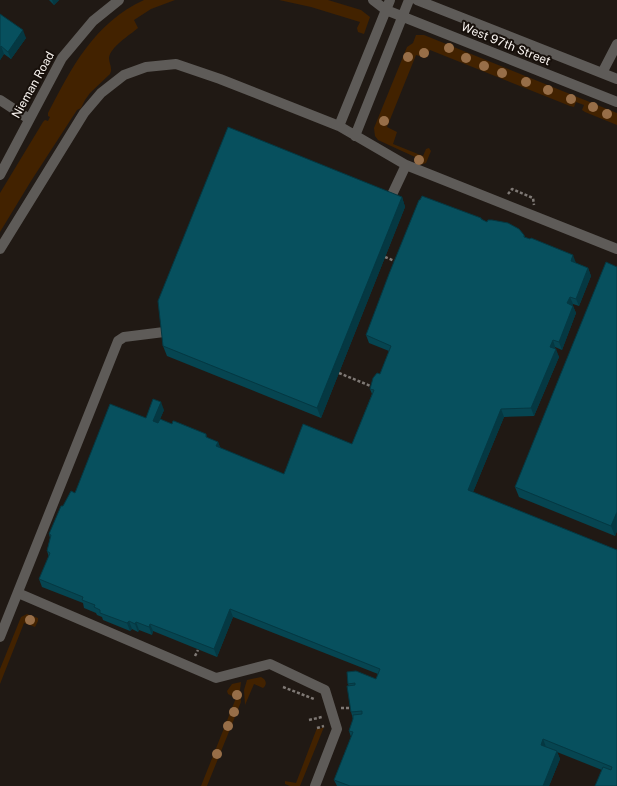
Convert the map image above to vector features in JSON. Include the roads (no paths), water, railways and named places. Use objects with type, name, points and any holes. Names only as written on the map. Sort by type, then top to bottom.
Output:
[{"type":"street","name":"Nieman Road","points":[[0,175],[62,58],[93,21],[119,0]]},
{"type":"street","points":[[339,126],[388,5],[373,0]]},
{"type":"street","points":[[355,136],[409,0]]},
{"type":"street","name":"West 97th Street","points":[[417,0],[617,79]]},
{"type":"street","name":"West 97th Street","points":[[388,5],[403,16],[617,102]]},
{"type":"street","points":[[602,73],[617,44]]},
{"type":"street","points":[[0,249],[84,113],[102,93],[124,75],[146,67],[176,64],[220,78],[339,126],[406,165],[617,249]]},
{"type":"street","points":[[0,100],[29,119]]},
{"type":"street","points":[[389,201],[406,165]]},
{"type":"street","points":[[0,637],[118,341],[124,337],[164,332]]},
{"type":"street","points":[[18,593],[216,678],[270,664],[325,690],[337,729],[315,786]]}]
